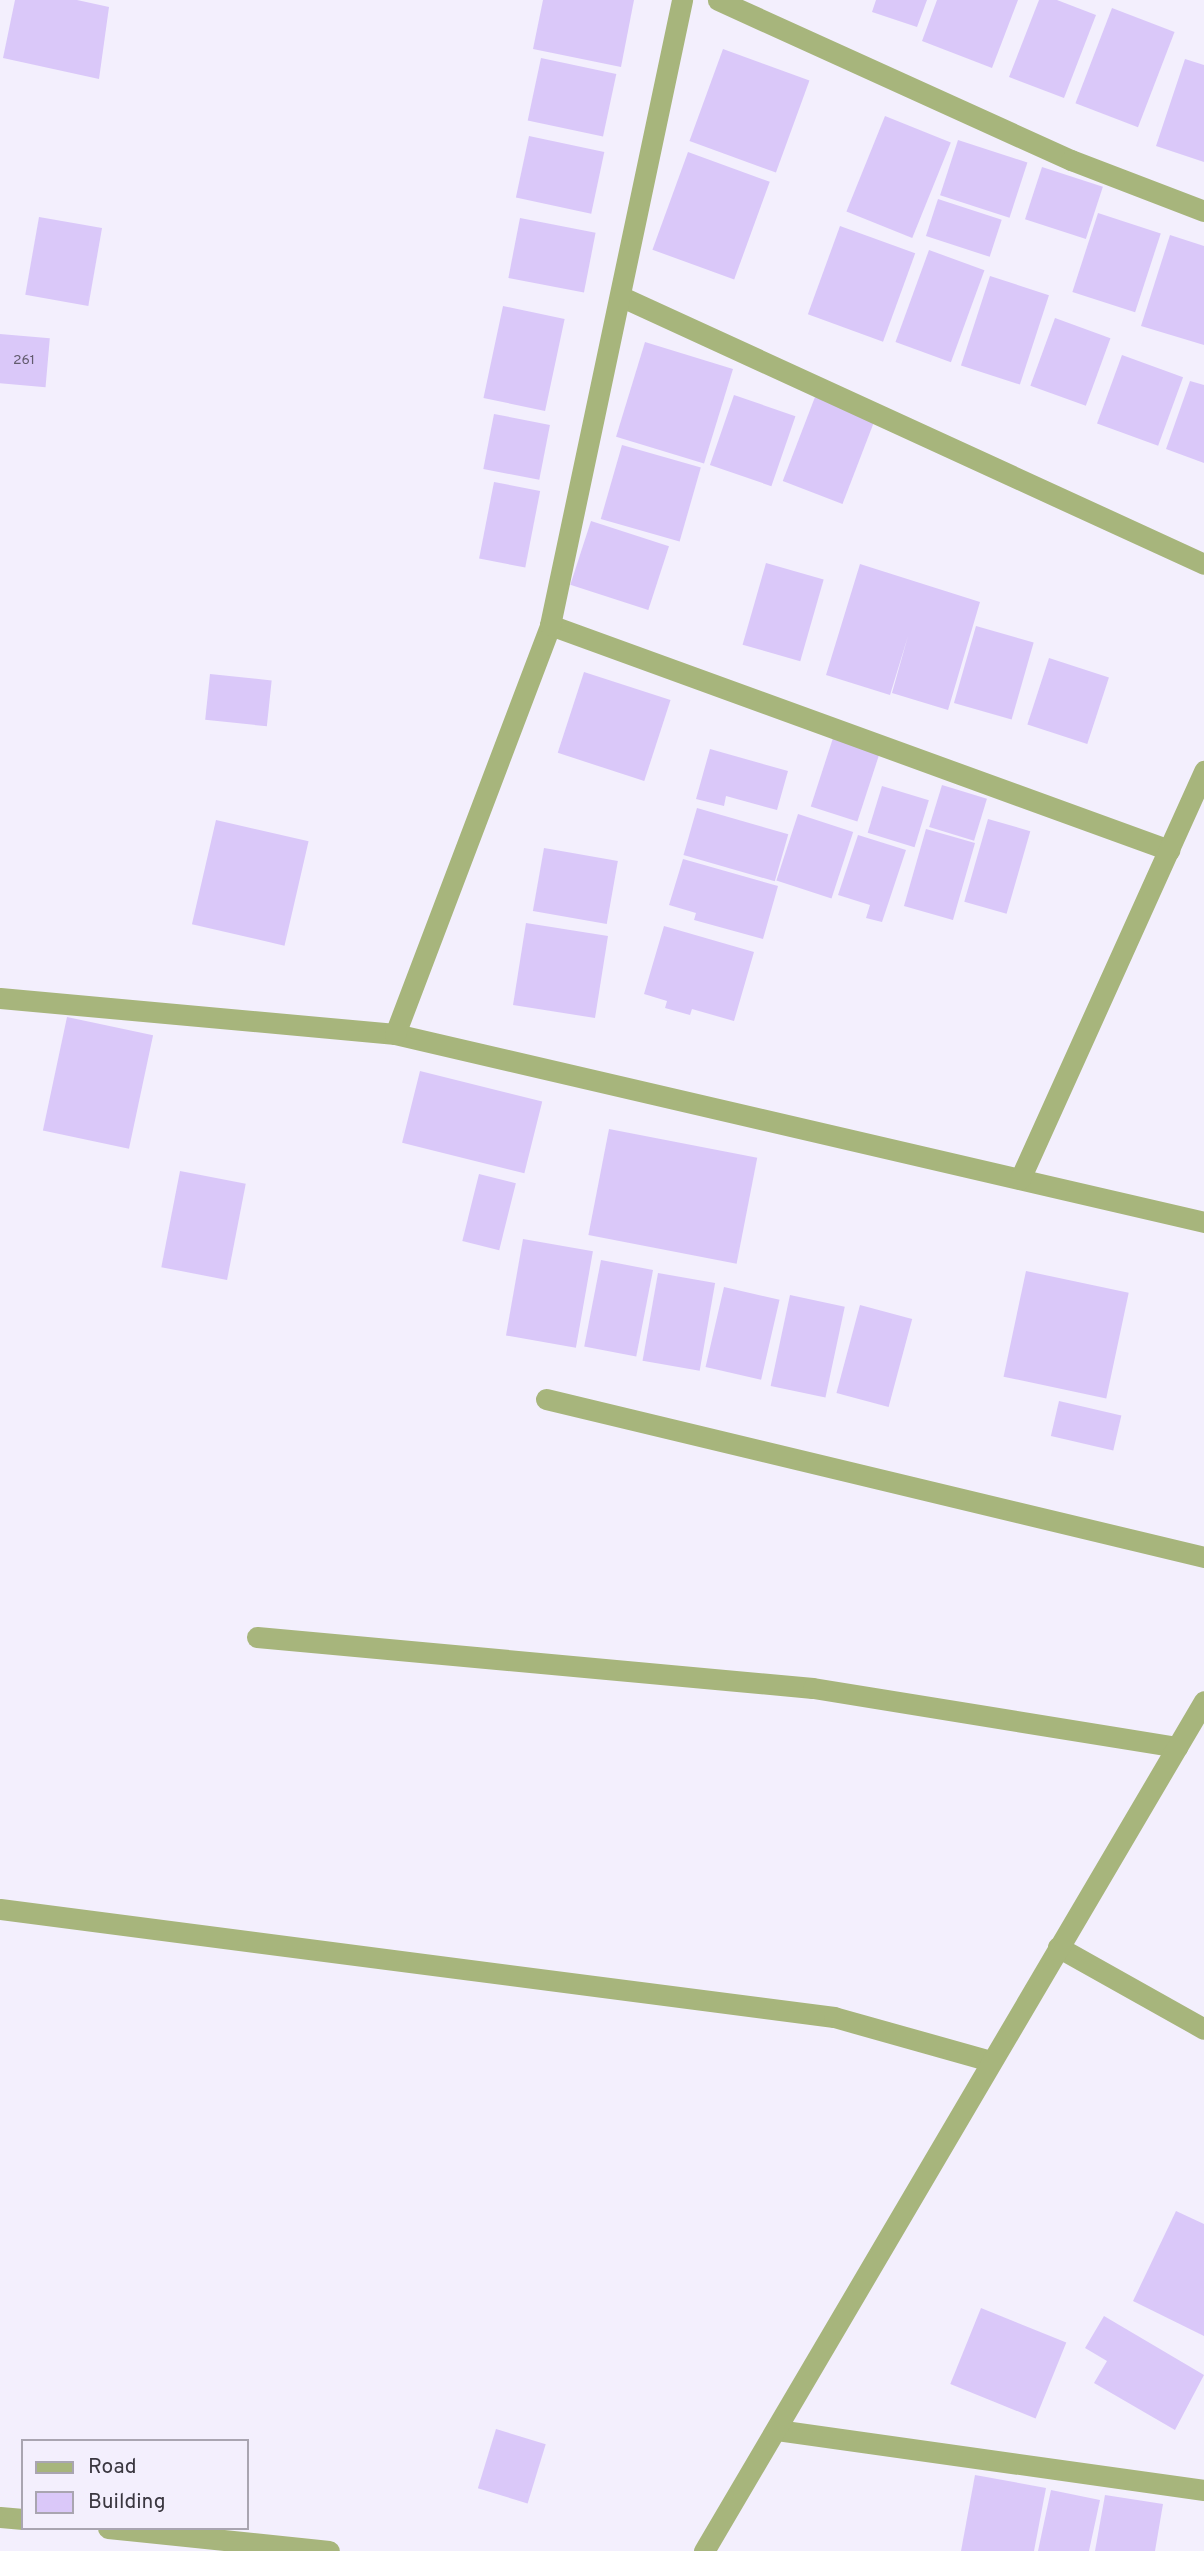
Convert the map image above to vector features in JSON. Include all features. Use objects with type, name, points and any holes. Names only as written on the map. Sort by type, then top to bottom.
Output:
[{"type":"street","points":[[395,1034],[550,625],[622,298],[682,0]]},
{"type":"street","points":[[718,0],[1071,160],[1204,211]]},
{"type":"street","points":[[622,298],[1204,564]]},
{"type":"street","points":[[550,625],[1169,850]]},
{"type":"street","points":[[1020,1179],[1204,771]]},
{"type":"street","points":[[0,998],[395,1034],[1204,1223]]},
{"type":"street","points":[[546,1399],[1204,1557]]},
{"type":"street","points":[[257,1637],[813,1688],[1177,1747]]},
{"type":"street","points":[[704,2551],[1204,1701]]},
{"type":"street","points":[[0,1909],[835,2017],[991,2061]]},
{"type":"street","points":[[1058,1947],[1204,2029]]},
{"type":"street","points":[[777,2430],[1204,2490]]},
{"type":"street","points":[[0,2517],[21,2519]]},
{"type":"street","points":[[123,2530],[254,2547],[329,2551]]},
{"type":"building","points":[[15,0],[77,0],[109,7],[99,79],[3,58]]},
{"type":"building","points":[[543,0],[634,0],[621,67],[533,49]]},
{"type":"building","points":[[876,0],[927,0],[917,27],[872,12]]},
{"type":"building","points":[[937,0],[1018,0],[992,68],[922,41]]},
{"type":"building","points":[[1039,0],[1057,0],[1096,15],[1064,98],[1009,77]]},
{"type":"building","points":[[1112,8],[1175,32],[1138,127],[1075,103]]},
{"type":"building","points":[[723,49],[809,80],[776,173],[689,141]]},
{"type":"building","points":[[541,58],[616,74],[603,137],[528,121]]},
{"type":"building","points":[[1185,59],[1204,65],[1204,162],[1156,146]]},
{"type":"building","points":[[885,116],[951,143],[912,238],[846,211]]},
{"type":"building","points":[[529,136],[604,152],[591,214],[516,198]]},
{"type":"building","points":[[958,140],[1027,163],[1010,218],[940,195]]},
{"type":"building","points":[[688,152],[770,182],[734,279],[652,250]]},
{"type":"building","points":[[1042,167],[1103,187],[1086,239],[1025,219]]},
{"type":"building","points":[[938,199],[1002,220],[990,257],[926,236]]},
{"type":"building","points":[[1098,213],[1161,233],[1135,312],[1072,292]]},
{"type":"building","points":[[39,217],[102,228],[88,306],[25,295]]},
{"type":"building","points":[[520,218],[596,233],[584,293],[508,278]]},
{"type":"building","points":[[840,226],[915,253],[883,342],[808,314]]},
{"type":"building","points":[[1170,235],[1204,246],[1204,345],[1141,326]]},
{"type":"building","points":[[929,250],[984,270],[951,362],[895,342]]},
{"type":"building","points":[[990,276],[1049,295],[1020,385],[961,365]]},
{"type":"building","points":[[503,306],[565,319],[545,411],[483,398]]},
{"type":"building","points":[[1055,318],[1110,338],[1086,406],[1030,386]]},
{"type":"building","points":[[0,334],[50,338],[46,387],[0,383]]},
{"type":"building","points":[[645,342],[733,369],[704,464],[616,437]]},
{"type":"building","points":[[1122,355],[1183,377],[1158,446],[1097,424]]},
{"type":"building","points":[[1190,381],[1204,385],[1204,463],[1166,449]]},
{"type":"building","points":[[734,395],[795,416],[771,486],[710,465]]},
{"type":"building","points":[[815,397],[875,420],[842,504],[783,481]]},
{"type":"building","points":[[494,414],[550,425],[539,480],[483,469]]},
{"type":"building","points":[[622,445],[701,468],[680,542],[601,519]]},
{"type":"building","points":[[494,482],[540,491],[525,568],[479,559]]},
{"type":"building","points":[[591,521],[669,546],[648,610],[570,585]]},
{"type":"building","points":[[766,563],[824,580],[800,661],[743,645]]},
{"type":"building","points":[[860,564],[980,602],[948,710],[892,693],[908,636],[890,695],[826,675]]},
{"type":"building","points":[[976,626],[1034,643],[1012,719],[954,703]]},
{"type":"building","points":[[1049,658],[1109,677],[1087,744],[1027,725]]},
{"type":"building","points":[[584,672],[671,700],[644,781],[558,753]]},
{"type":"building","points":[[210,674],[272,680],[267,726],[205,720]]},
{"type":"building","points":[[833,738],[880,753],[857,822],[811,806]]},
{"type":"building","points":[[710,749],[788,771],[777,810],[726,796],[724,806],[696,799]]},
{"type":"building","points":[[942,785],[987,799],[974,841],[929,827]]},
{"type":"building","points":[[882,786],[929,800],[915,847],[868,833]]},
{"type":"building","points":[[697,808],[788,834],[775,881],[683,855]]},
{"type":"building","points":[[798,814],[853,832],[832,898],[776,881]]},
{"type":"building","points":[[988,819],[1030,831],[1007,914],[964,902]]},
{"type":"building","points":[[216,820],[309,841],[284,946],[192,924]]},
{"type":"building","points":[[926,829],[975,843],[953,920],[904,906]]},
{"type":"building","points":[[858,835],[906,850],[882,922],[866,918],[870,905],[838,895]]},
{"type":"building","points":[[544,848],[618,861],[607,924],[533,911]]},
{"type":"building","points":[[683,859],[778,886],[763,939],[694,920],[696,913],[669,905]]},
{"type":"building","points":[[526,923],[608,936],[595,1018],[513,1005]]},
{"type":"building","points":[[664,926],[754,952],[734,1021],[692,1009],[690,1015],[665,1008],[667,1001],[644,994]]},
{"type":"building","points":[[67,1017],[153,1035],[129,1149],[43,1130]]},
{"type":"building","points":[[420,1071],[542,1101],[524,1173],[402,1143]]},
{"type":"building","points":[[609,1129],[757,1158],[737,1264],[588,1235]]},
{"type":"building","points":[[180,1171],[246,1184],[227,1280],[161,1267]]},
{"type":"building","points":[[479,1174],[516,1183],[499,1250],[462,1241]]},
{"type":"building","points":[[523,1239],[593,1251],[576,1348],[506,1336]]},
{"type":"building","points":[[601,1260],[653,1270],[636,1356],[584,1346]]},
{"type":"building","points":[[1026,1271],[1129,1293],[1106,1398],[1004,1377]]},
{"type":"building","points":[[658,1273],[715,1283],[700,1371],[643,1361]]},
{"type":"building","points":[[724,1287],[780,1300],[761,1380],[706,1367]]},
{"type":"building","points":[[790,1295],[845,1307],[825,1398],[771,1386]]},
{"type":"building","points":[[860,1305],[912,1319],[889,1407],[836,1393]]},
{"type":"building","points":[[1059,1401],[1121,1415],[1113,1450],[1051,1436]]},
{"type":"building","points":[[1176,2211],[1204,2224],[1204,2336],[1133,2301]]},
{"type":"building","points":[[981,2308],[1066,2342],[1036,2418],[950,2384]]},
{"type":"building","points":[[1104,2316],[1204,2375],[1175,2430],[1094,2383],[1107,2361],[1085,2348]]},
{"type":"building","points":[[496,2429],[546,2444],[528,2503],[478,2488]]},
{"type":"building","points":[[975,2475],[1046,2488],[1034,2551],[961,2551]]},
{"type":"building","points":[[1051,2490],[1100,2500],[1089,2551],[1038,2551]]},
{"type":"building","points":[[1105,2495],[1163,2504],[1155,2551],[1095,2551]]}]
